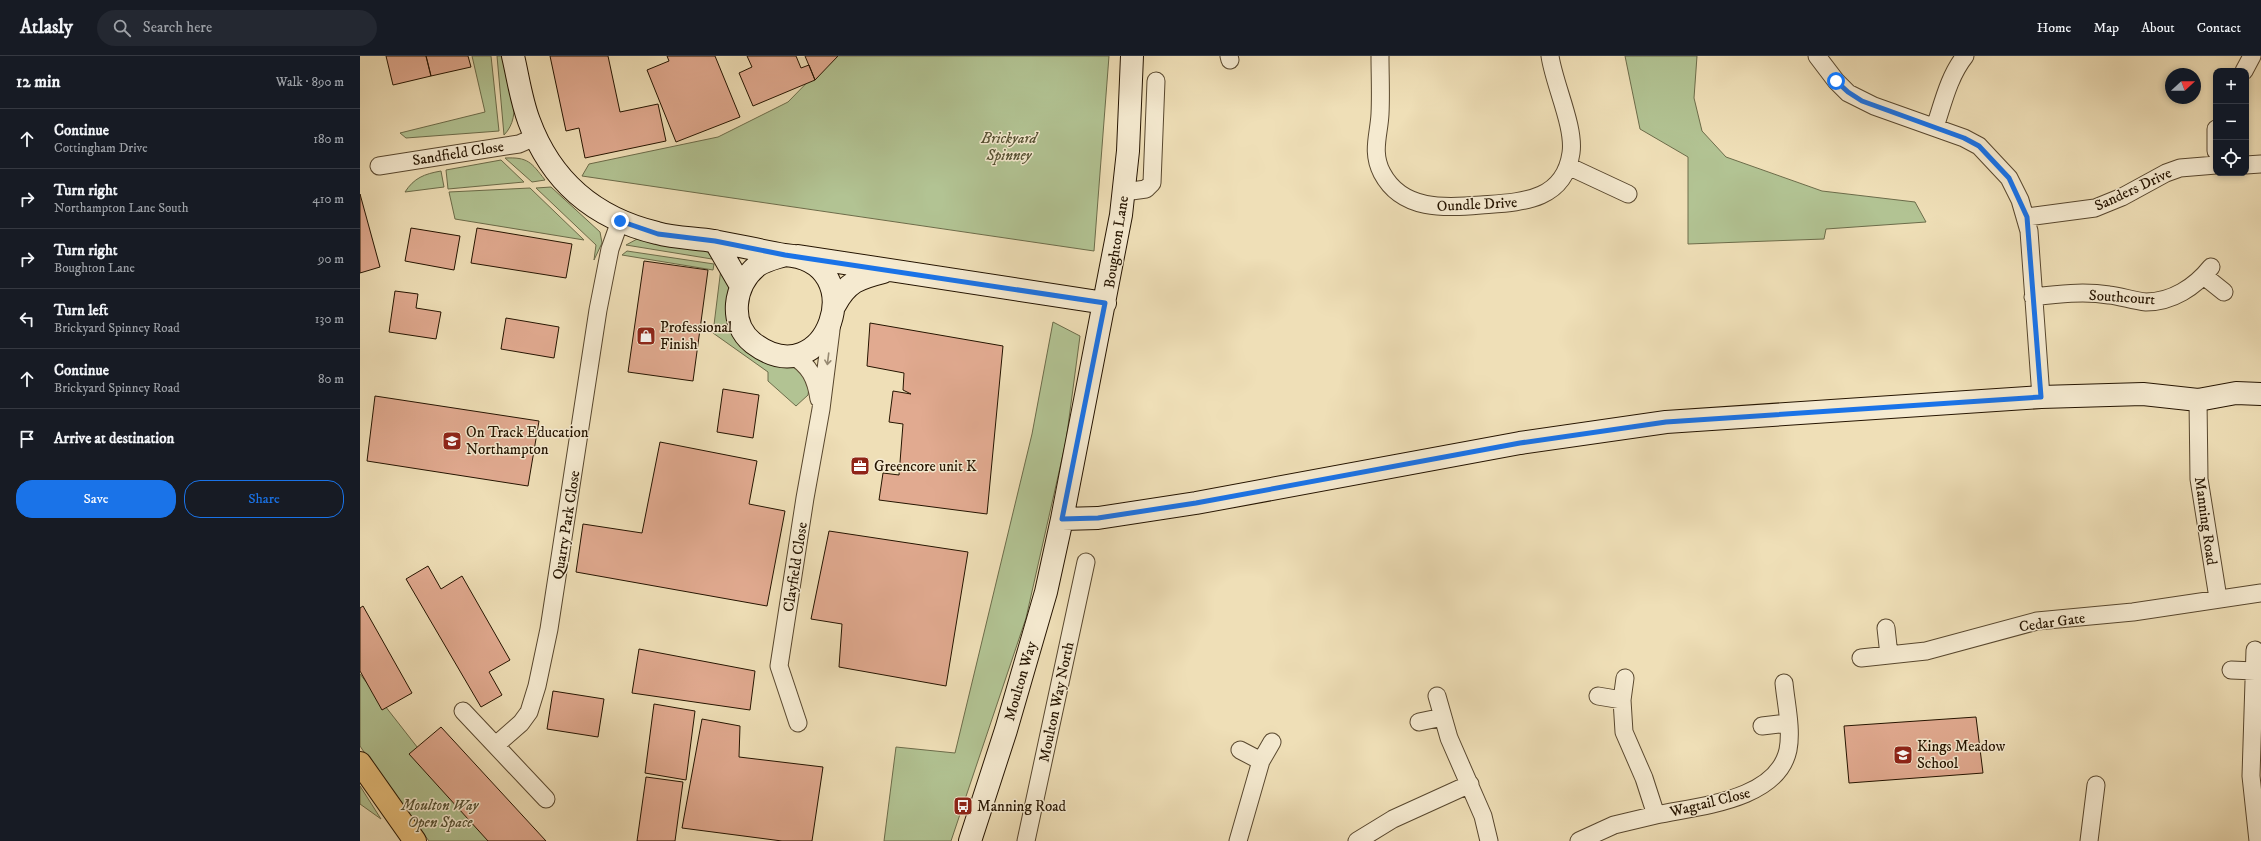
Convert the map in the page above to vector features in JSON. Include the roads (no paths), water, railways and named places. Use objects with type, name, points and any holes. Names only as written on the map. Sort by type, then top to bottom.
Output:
[{"type":"main road","points":[[360,764],[415,841]]},
{"type":"street","points":[[513,56],[524,105],[536,137],[555,172],[568,187],[584,200],[620,221],[658,234],[715,241],[792,256],[1105,303]]},
{"type":"street","name":"Boughton Lane","points":[[1062,519],[1105,303],[1124,192],[1132,56]]},
{"type":"street","name":"Oundle Drive","points":[[1380,56],[1380,116],[1375,139],[1376,157],[1382,173],[1397,191],[1409,199],[1423,205],[1442,208],[1530,201],[1553,188],[1563,176],[1568,166],[1572,140],[1553,73],[1550,56]]},
{"type":"street","points":[[1817,56],[1836,81],[1848,92],[1874,106],[1979,146],[1994,160],[2009,178],[2027,217],[2041,397]]},
{"type":"street","points":[[1934,128],[1948,86],[1957,66],[1965,56]]},
{"type":"street","points":[[2246,68],[2252,56]]},
{"type":"street","points":[[1124,192],[1146,189],[1152,183],[1156,81]]},
{"type":"street","name":"Sandfield Close","points":[[379,166],[519,144],[536,137]]},
{"type":"street","points":[[2249,165],[2261,164]]},
{"type":"street","name":"Sanders Drive","points":[[2027,217],[2095,208],[2117,199],[2166,173],[2180,168],[2213,165]]},
{"type":"street","points":[[1568,166],[1628,194]]},
{"type":"street","name":"Quarry Park Close","points":[[496,745],[521,723],[529,712],[537,686],[549,629],[598,310],[610,249],[620,221]]},
{"type":"street","points":[[715,241],[741,286]]},
{"type":"street","points":[[834,312],[832,289],[824,275],[812,263],[792,256],[758,265],[748,274],[741,286],[737,300],[737,315],[742,329],[750,341],[762,350],[776,354],[791,355],[812,347],[828,331],[842,291],[853,282],[888,271]]},
{"type":"street","name":"Southcourt","points":[[2033,297],[2069,293],[2110,295],[2145,302],[2160,300],[2189,289],[2208,271],[2224,292]]},
{"type":"street","name":"Clayfield Close","points":[[798,723],[779,666],[805,498],[821,409],[834,312]]},
{"type":"street","name":"Clayfield Close","points":[[791,355],[802,361],[816,381],[821,409]]},
{"type":"street","points":[[1062,519],[1098,518],[1196,503],[1520,443],[1666,422],[2041,397],[2143,394],[2198,400],[2236,393],[2261,394]]},
{"type":"street","name":"Manning Road","points":[[2198,400],[2198,480],[2218,598]]},
{"type":"street","name":"Moulton Way","points":[[970,841],[1011,715],[1046,592],[1062,519]]},
{"type":"street","name":"Moulton Way North","points":[[1026,841],[1086,562]]},
{"type":"street","points":[[2218,598],[2261,593]]},
{"type":"street","name":"Cedar Gate","points":[[1861,658],[1933,649],[2037,621],[2133,612],[2218,598]]},
{"type":"street","points":[[1886,628],[1889,655]]},
{"type":"street","points":[[2255,650],[2256,733],[2251,776],[2258,841]]},
{"type":"street","points":[[2231,670],[2255,671]]},
{"type":"street","points":[[1625,678],[1622,700],[1624,732],[1644,778],[1656,815]]},
{"type":"street","name":"Wagtail Close","points":[[1579,841],[1614,825],[1743,795],[1765,784],[1782,764],[1788,751],[1788,723],[1784,683]]},
{"type":"street","points":[[1437,696],[1449,738],[1483,816],[1489,841]]},
{"type":"street","points":[[1598,696],[1622,700]]},
{"type":"street","points":[[463,711],[546,800]]},
{"type":"street","points":[[1420,722],[1443,717]]},
{"type":"street","points":[[1762,726],[1788,723]]},
{"type":"street","points":[[1238,841],[1261,761],[1272,742]]},
{"type":"street","points":[[1240,750],[1261,761]]},
{"type":"street","points":[[1357,841],[1393,819],[1470,784]]},
{"type":"street","points":[[2089,841],[2096,785]]},
{"type":"place","name":"Professional Finish","points":[[646,336]]},
{"type":"place","name":"On Track Education Northampton","points":[[452,441]]},
{"type":"place","name":"Greencore unit K","points":[[860,466]]},
{"type":"place","name":"Kings Meadow School","points":[[1903,755]]},
{"type":"place","name":"Manning Road","points":[[963,806]]},
{"type":"park label","name":"Brickyard Spinney","points":[[1009,146]]},
{"type":"park label","name":"Moulton Way Open Space","points":[[440,814]]}]
